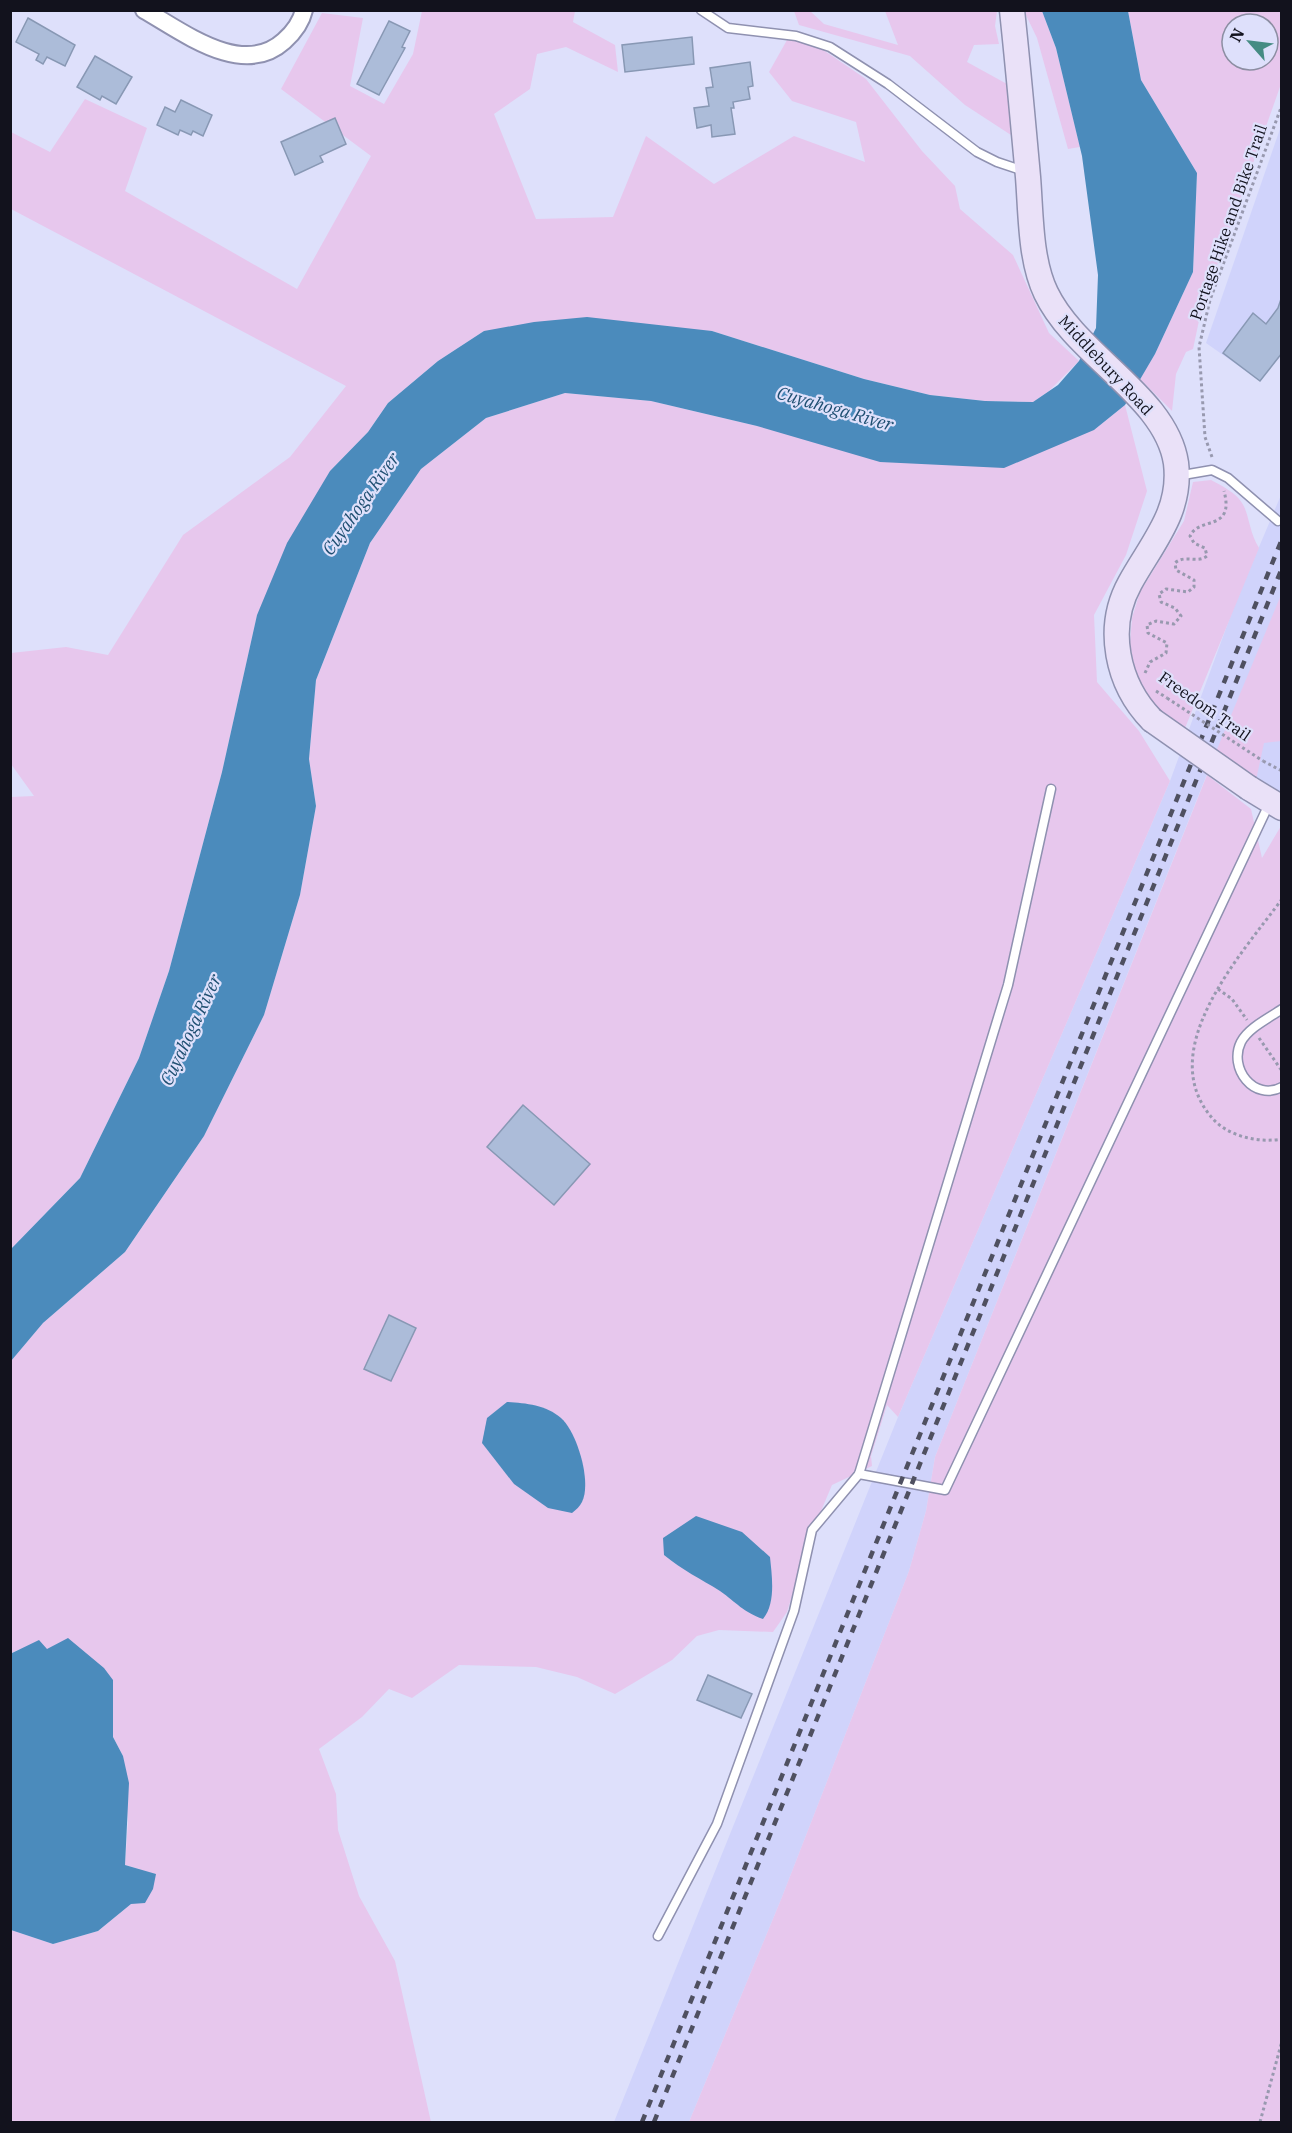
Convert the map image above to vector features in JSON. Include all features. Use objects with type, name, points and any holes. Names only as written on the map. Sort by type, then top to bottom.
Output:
[{"type":"street","points":[[144,10],[207,44],[239,56],[267,52],[281,44],[293,33],[304,10]]},
{"type":"street","name":"Middlebury Road","points":[[1012,10],[1027,172],[1039,274],[1044,290],[1060,317],[1075,336],[1152,412],[1162,425],[1173,450],[1177,476],[1172,512],[1126,591],[1117,630],[1117,647],[1124,678],[1136,700],[1152,720],[1276,805]]},
{"type":"lane","points":[[701,10],[728,28],[796,36],[830,47],[888,84],[977,152],[997,162],[1027,172]]},
{"type":"lane","points":[[1177,476],[1212,470],[1228,478],[1278,521]]},
{"type":"lane","points":[[658,1936],[717,1824],[794,1611],[812,1530],[859,1474],[1008,985],[1051,789]]},
{"type":"lane","points":[[859,1474],[945,1490],[1276,805]]},
{"type":"lane","points":[[1281,1009],[1242,1039],[1236,1064],[1242,1076],[1261,1090],[1275,1090],[1281,1087]]},
{"type":"path","name":"Portage Hike and Bike Trail","points":[[1199,347],[1210,300],[1281,105]]},
{"type":"path","name":"Freedom Trail","points":[[1199,347],[1205,437],[1226,499],[1226,509],[1220,520],[1196,529],[1190,536],[1194,543],[1205,548],[1207,556],[1200,560],[1179,560],[1174,567],[1180,574],[1194,580],[1194,587],[1188,592],[1166,589],[1159,594],[1161,602],[1180,612],[1180,621],[1174,624],[1150,622],[1147,625],[1148,633],[1167,643],[1168,647],[1166,653],[1149,662],[1145,674],[1149,683],[1167,698],[1281,771]]},
{"type":"path","points":[[1281,899],[1231,965],[1218,989],[1199,1028],[1190,1073],[1208,1113],[1219,1125],[1234,1134],[1266,1142],[1281,1139]]},
{"type":"path","points":[[1260,2122],[1281,2041]]},
{"type":"shaded area","points":[[422,11],[575,11],[573,22],[615,45],[618,72],[566,47],[537,54],[530,89],[494,114],[536,219],[613,217],[646,136],[714,184],[794,136],[865,162],[856,122],[792,101],[769,72],[787,40],[813,43],[866,79],[922,151],[955,186],[960,209],[1013,255],[1049,333],[1079,361],[1049,391],[1033,402],[985,401],[930,395],[864,379],[712,331],[484,331],[438,361],[388,403],[368,432],[330,471],[257,615],[222,772],[169,971],[139,1058],[80,1178],[11,1249],[11,797],[34,796],[11,764],[11,653],[66,647],[108,655],[183,535],[290,457],[346,386],[11,209],[11,132],[50,152],[85,99],[147,128],[125,191],[297,289],[371,156],[281,89],[322,13],[363,18],[350,86],[384,104],[413,54]]},
{"type":"shaded area","points":[[794,11],[810,11],[824,24],[898,45],[885,11],[997,11],[995,26],[999,44],[974,45],[967,62],[1007,84],[1011,135],[965,105],[910,56],[799,25]]},
{"type":"shaded area","points":[[1024,11],[1042,11],[1056,48],[1080,147],[1068,149],[1037,38]]},
{"type":"shaded area","points":[[1128,11],[1281,11],[1281,84],[1201,311],[1193,349],[1186,352],[1176,374],[1172,411],[1140,379],[1155,354],[1193,272],[1197,173],[1141,80]]},
{"type":"shaded area","points":[[1281,126],[1281,353],[1260,381],[1206,343]]},
{"type":"shaded area","points":[[565,393],[651,401],[757,426],[1094,430],[1125,405],[1147,491],[1126,555],[1094,615],[1097,682],[1139,731],[1170,781],[898,1417],[887,1405],[871,1456],[872,1466],[832,1485],[810,1537],[787,1612],[773,1632],[719,1630],[697,1636],[672,1660],[615,1694],[577,1677],[536,1667],[459,1665],[412,1698],[389,1689],[362,1717],[319,1749],[336,1794],[338,1830],[359,1896],[395,1961],[431,2122],[11,2122],[11,1930],[53,1944],[98,1931],[131,1904],[139,1869],[125,1865],[128,1822],[123,1756],[113,1737],[113,1680],[47,1651],[33,1648],[21,1649],[11,1654],[11,1361],[43,1323],[125,1252],[204,1136],[264,1015],[300,895],[316,806],[309,759],[316,680],[370,543],[421,469],[486,418]]},
{"type":"shaded area","points":[[1211,480],[1232,492],[1242,503],[1259,548],[1185,728],[1156,709],[1137,680],[1130,644],[1132,618],[1140,592],[1184,521],[1193,482]]},
{"type":"shaded area","points":[[1281,495],[1281,808],[1215,754],[935,1457],[926,1511],[909,1571],[782,1897],[689,2122],[614,2122],[898,1417],[1170,781],[1235,604]]},
{"type":"shaded area","points":[[1281,595],[1281,741],[1264,743],[1256,780],[1215,754]]},
{"type":"shaded area","points":[[1207,775],[1251,809],[1262,858],[1281,826],[1281,2122],[689,2122],[782,1897],[909,1571],[926,1511],[935,1457]]},
{"type":"water","name":"Cuyahoga River","points":[[1042,11],[1128,11],[1141,80],[1197,173],[1193,272],[1155,354],[1125,405],[1094,430],[1004,468],[880,462],[757,426],[651,401],[565,393],[486,418],[421,469],[370,543],[316,680],[309,759],[316,806],[300,895],[264,1015],[204,1136],[125,1252],[43,1323],[11,1361],[11,1249],[80,1178],[139,1058],[169,971],[222,772],[257,615],[287,543],[330,471],[368,432],[388,403],[438,361],[484,331],[534,322],[587,317],[712,331],[864,379],[930,395],[985,401],[1033,402],[1058,385],[1079,361],[1096,328],[1098,275],[1082,156],[1056,48]]},
{"type":"water","points":[[507,1402],[542,1407],[561,1418],[567,1425],[577,1445],[585,1482],[582,1502],[572,1513],[548,1508],[514,1484],[482,1443],[487,1418]]},
{"type":"water","points":[[696,1516],[742,1532],[770,1557],[771,1598],[763,1619],[745,1610],[664,1555],[663,1538]]},
{"type":"water","points":[[68,1638],[104,1668],[113,1680],[113,1737],[123,1756],[129,1783],[125,1865],[156,1874],[153,1889],[145,1903],[131,1904],[98,1931],[53,1944],[11,1930],[10,1654],[39,1640],[47,1649]]},
{"type":"building","points":[[28,18],[75,45],[65,66],[47,57],[43,64],[36,60],[39,54],[16,42]]},
{"type":"building","points":[[389,21],[410,31],[402,47],[405,48],[379,95],[357,84]]},
{"type":"building","points":[[692,37],[694,64],[625,72],[622,45]]},
{"type":"building","points":[[95,56],[132,77],[116,104],[102,96],[100,100],[77,87]]},
{"type":"building","points":[[750,62],[753,86],[748,87],[750,99],[733,102],[734,108],[731,108],[735,134],[712,137],[711,125],[697,128],[694,108],[709,106],[706,88],[713,87],[710,68]]},
{"type":"building","points":[[181,100],[212,115],[203,136],[193,131],[191,135],[180,130],[178,135],[157,125],[165,107],[175,112]]},
{"type":"building","points":[[335,118],[346,144],[320,156],[323,162],[295,175],[281,142]]},
{"type":"building","points":[[1282,296],[1282,353],[1260,381],[1223,353],[1253,313],[1266,324],[1278,308]]},
{"type":"building","points":[[523,1105],[590,1164],[554,1205],[487,1147]]},
{"type":"building","points":[[389,1315],[416,1328],[391,1381],[364,1369]]},
{"type":"building","points":[[708,1675],[752,1694],[741,1718],[697,1700]]},
{"type":"railway","points":[[642,2122],[1282,539]]},
{"type":"railway","points":[[654,2122],[1282,568]]}]
